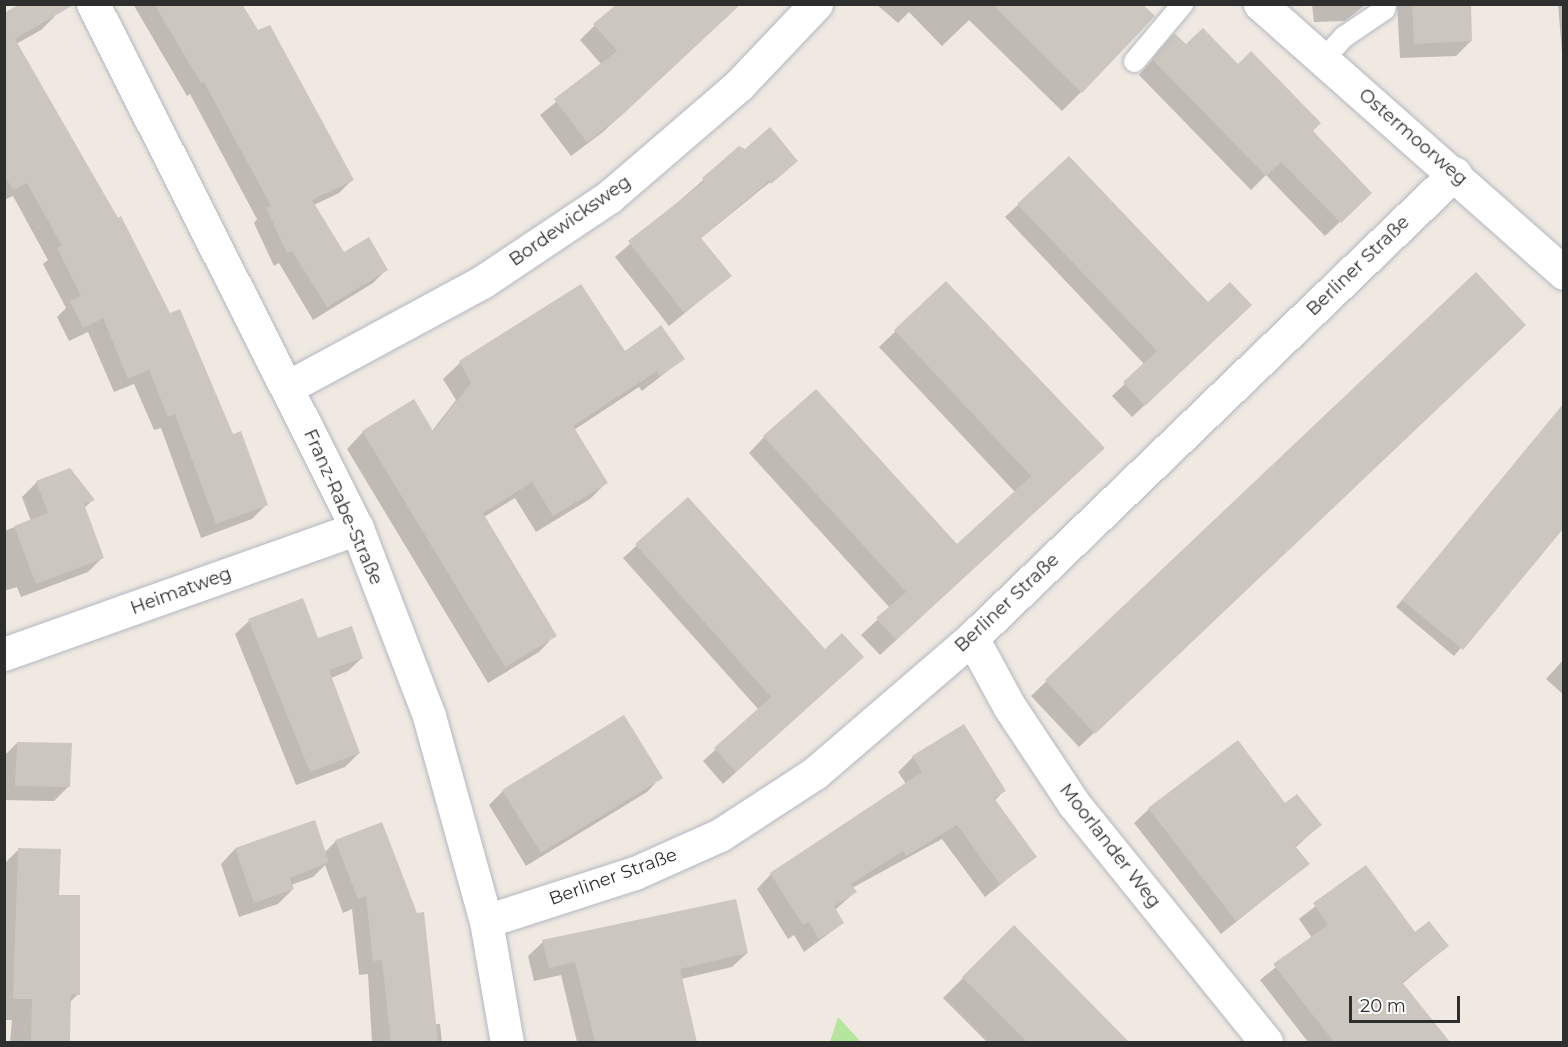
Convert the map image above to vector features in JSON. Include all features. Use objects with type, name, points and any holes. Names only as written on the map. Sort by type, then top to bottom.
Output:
[{"type":"street","name":"Franz-Rabe-Straße","points":[[93,4],[288,387],[357,528],[429,716],[486,921],[507,1042]]},
{"type":"street","name":"Bordewicksweg","points":[[288,387],[482,282],[609,197],[739,85],[816,4]]},
{"type":"street","name":"Ostermoorweg","points":[[1260,4],[1455,173],[1563,273]]},
{"type":"street","name":"Berliner Straße","points":[[486,921],[635,873],[720,835],[815,773],[972,638],[1455,173]]},
{"type":"street","name":"Heimatweg","points":[[4,654],[357,528]]},
{"type":"street","name":"Moorlander Weg","points":[[972,638],[1009,706],[1074,804],[1266,1042]]},
{"type":"lane","points":[[1134,61],[1182,4]]},
{"type":"lane","points":[[1323,59],[1344,36],[1384,9],[1384,4]]},
{"type":"green space","points":[[838,1017],[861,1042],[830,1042]]},
{"type":"building","points":[[20,4],[75,4],[15,39],[118,218],[121,216],[170,313],[180,309],[233,434],[241,431],[268,505],[216,524],[175,414],[168,417],[149,370],[128,379],[103,318],[83,328],[70,301],[81,296],[57,248],[62,246],[27,183],[13,190],[4,175],[4,13]]},
{"type":"building","points":[[154,4],[242,4],[258,30],[270,25],[354,180],[312,200],[344,252],[369,237],[388,270],[327,307],[292,251],[287,253],[266,208],[271,206],[204,82],[201,83]]},
{"type":"building","points":[[617,4],[741,4],[620,117],[587,142],[554,99],[617,51],[593,24]]},
{"type":"building","points":[[992,4],[1142,4],[1155,16],[1082,93]]},
{"type":"building","points":[[1412,4],[1471,4],[1472,41],[1414,44]]},
{"type":"building","points":[[1203,28],[1238,64],[1251,51],[1321,123],[1313,131],[1372,193],[1341,223],[1281,162],[1266,176],[1152,59],[1174,33],[1186,44]]},
{"type":"building","points":[[770,127],[798,161],[771,184],[769,181],[701,238],[732,276],[684,313],[628,241],[705,181],[702,178],[739,146],[745,149]]},
{"type":"building","points":[[1069,156],[1208,302],[1230,282],[1252,305],[1145,406],[1123,382],[1157,351],[1017,204]]},
{"type":"building","points":[[1476,272],[1526,325],[1095,734],[1045,680]]},
{"type":"building","points":[[946,281],[1105,448],[896,640],[876,618],[906,592],[763,436],[816,389],[957,544],[1031,476],[894,330]]},
{"type":"building","points":[[581,284],[625,351],[661,325],[685,359],[660,376],[657,371],[573,426],[608,483],[553,516],[532,482],[483,513],[557,636],[505,667],[362,431],[414,399],[433,431],[471,383],[459,361]]},
{"type":"building","points":[[1563,404],[1563,529],[1463,650],[1402,600]]},
{"type":"building","points":[[70,468],[95,500],[84,504],[104,558],[36,584],[14,526],[48,513],[36,481]]},
{"type":"building","points":[[688,497],[825,649],[842,633],[864,657],[736,772],[714,748],[771,697],[635,544]]},
{"type":"building","points":[[303,598],[318,638],[352,626],[363,658],[329,670],[360,753],[310,772],[248,619]]},
{"type":"building","points":[[624,715],[663,778],[541,853],[502,790]]},
{"type":"building","points":[[964,724],[1006,791],[994,798],[1037,857],[1000,884],[957,825],[906,856],[903,851],[851,884],[857,892],[834,906],[844,923],[819,939],[809,922],[803,925],[770,873],[922,772],[912,756]]},
{"type":"building","points":[[1238,740],[1285,803],[1297,794],[1322,825],[1295,846],[1310,864],[1236,921],[1148,808]]},
{"type":"building","points":[[17,742],[72,743],[70,787],[15,786]]},
{"type":"building","points":[[315,820],[329,862],[290,878],[294,889],[254,903],[235,848]]},
{"type":"building","points":[[382,822],[417,913],[424,912],[438,1042],[391,1042],[382,960],[373,961],[366,896],[358,899],[335,840]]},
{"type":"building","points":[[18,848],[61,849],[59,895],[80,895],[80,995],[71,994],[70,1042],[31,1042],[32,999],[13,999]]},
{"type":"building","points":[[1366,865],[1415,932],[1429,921],[1449,946],[1402,982],[1450,1042],[1334,1042],[1273,964],[1328,925],[1313,903]]},
{"type":"building","points":[[736,899],[748,953],[680,969],[697,1042],[595,1042],[575,962],[549,968],[542,940]]},
{"type":"building","points":[[1014,925],[1129,1042],[1027,1042],[962,977]]}]
